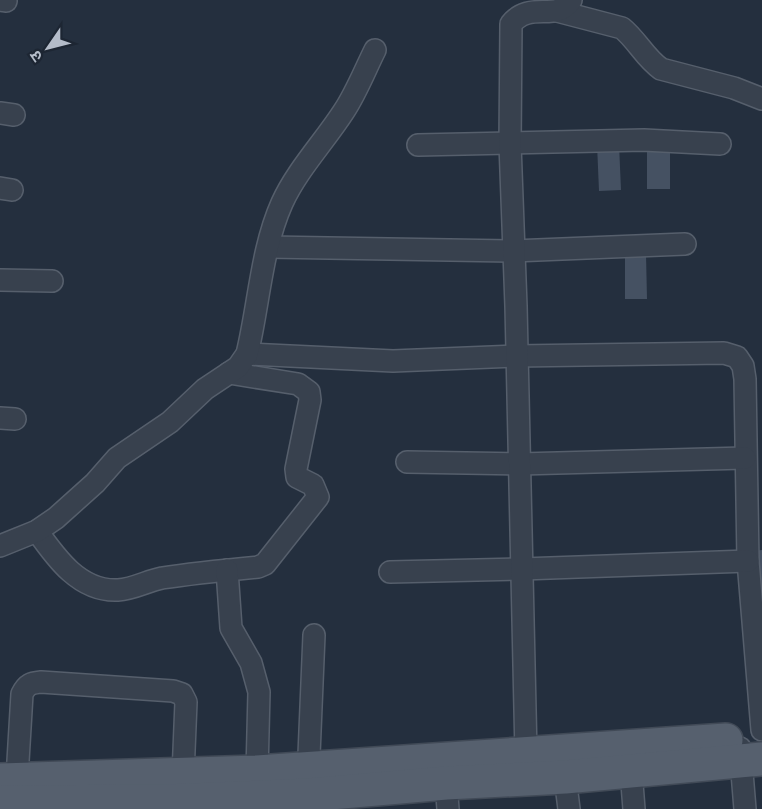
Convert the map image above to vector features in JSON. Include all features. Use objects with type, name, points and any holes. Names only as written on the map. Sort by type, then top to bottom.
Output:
[{"type":"main road","points":[[11,794],[165,801],[308,791],[526,754],[753,745]]},
{"type":"main road","points":[[11,794],[183,775],[257,772],[308,791],[447,796],[567,793],[631,771],[753,745]]},
{"type":"street","points":[[0,0],[6,1]]},
{"type":"street","points":[[526,754],[510,144],[511,24],[517,15],[530,9],[564,5],[622,28],[661,69],[734,88],[762,99]]},
{"type":"street","points":[[0,546],[37,531],[74,503],[117,458],[170,422],[205,389],[238,367],[247,354],[273,225],[282,202],[296,177],[345,109],[375,50]]},
{"type":"street","points":[[418,145],[644,140],[720,144]]},
{"type":"street","points":[[268,248],[513,251],[685,244]]},
{"type":"street","points":[[0,280],[52,281]]},
{"type":"street","points":[[247,354],[393,362],[516,356],[724,353],[737,357],[743,366],[745,379],[753,745],[745,809]]},
{"type":"street","points":[[37,531],[56,558],[86,584],[102,589],[118,590],[159,579],[258,567],[265,564],[318,496],[313,484],[297,477],[296,469],[310,400],[309,392],[298,384],[229,373]]},
{"type":"street","points":[[407,462],[520,464],[745,458]]},
{"type":"street","points":[[390,572],[748,561]]},
{"type":"street","points":[[227,570],[231,628],[251,663],[260,693],[257,772]]},
{"type":"street","points":[[308,791],[314,635]]},
{"type":"street","points":[[11,794],[22,694],[25,687],[41,682],[173,691],[182,694],[186,702],[183,775]]},
{"type":"street","points":[[631,771],[634,809]]},
{"type":"building","points":[[597,144],[619,144],[621,190],[599,191]]},
{"type":"building","points":[[647,148],[670,148],[670,189],[647,189]]},
{"type":"building","points":[[625,254],[646,254],[647,299],[625,299]]},
{"type":"building","points":[[762,550],[762,597],[754,598],[752,551]]}]
